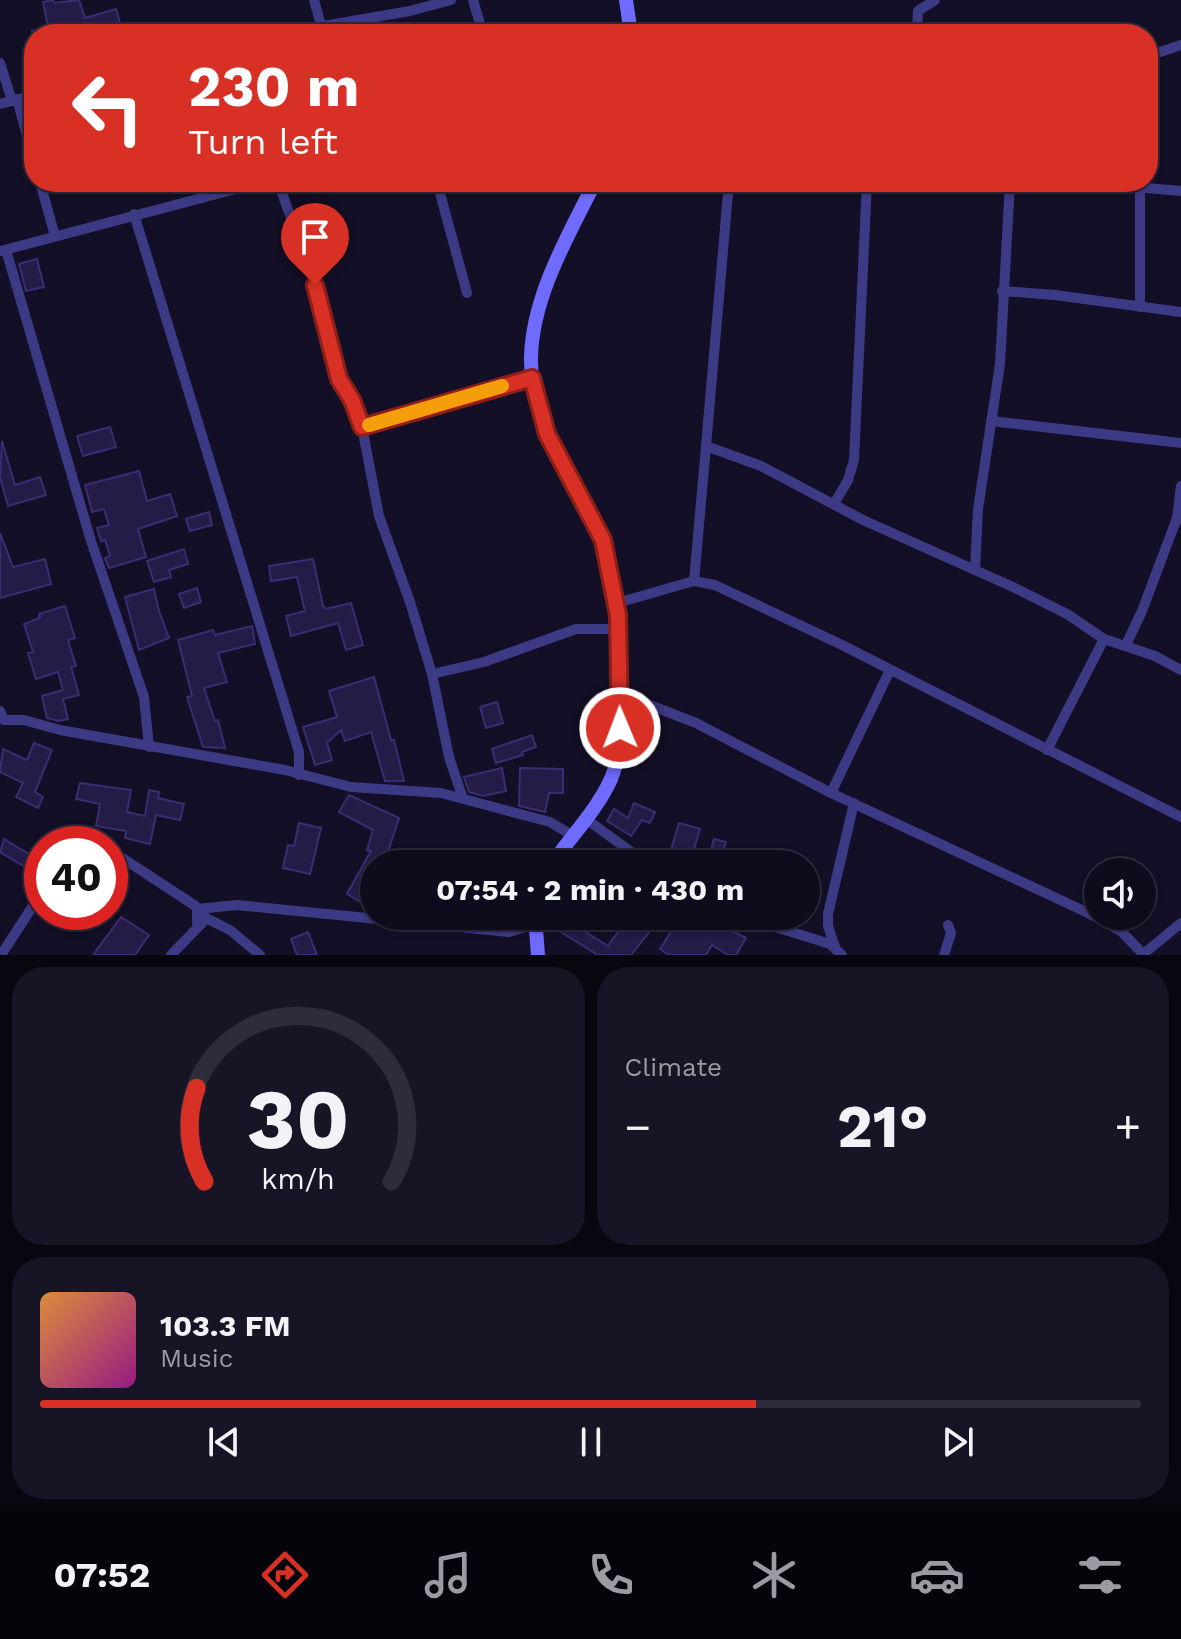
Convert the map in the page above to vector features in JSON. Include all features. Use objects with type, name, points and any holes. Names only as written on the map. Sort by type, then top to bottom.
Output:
[{"type":"street","points":[[314,0],[321,24]]},
{"type":"street","points":[[327,24],[410,11],[451,0]]},
{"type":"street","points":[[473,0],[480,24]]},
{"type":"street","points":[[626,0],[630,24]]},
{"type":"street","points":[[916,5],[935,0]]},
{"type":"street","points":[[1158,53],[1181,45]]},
{"type":"street","points":[[0,63],[24,131]]},
{"type":"street","points":[[0,104],[24,98]]},
{"type":"street","points":[[1158,190],[1181,191]]},
{"type":"street","points":[[43,192],[55,236]]},
{"type":"street","points":[[149,747],[144,697],[91,541],[3,251],[222,192]]},
{"type":"street","points":[[282,192],[315,285],[339,379],[352,400],[362,427],[379,516],[432,674],[449,757],[463,799]]},
{"type":"street","points":[[440,192],[467,293]]},
{"type":"street","points":[[562,850],[586,819],[612,775],[620,728],[617,603],[603,540],[547,434],[532,378],[532,338],[537,315],[564,246],[590,192]]},
{"type":"street","points":[[694,581],[728,192]]},
{"type":"street","points":[[834,504],[848,480],[854,460],[867,192]]},
{"type":"street","points":[[975,570],[978,509],[1000,364],[1009,192]]},
{"type":"street","points":[[1140,192],[1140,307]]},
{"type":"street","points":[[134,214],[299,752],[299,775]]},
{"type":"street","points":[[1002,291],[1181,312]]},
{"type":"street","points":[[362,427],[532,378]]},
{"type":"street","points":[[991,421],[1181,443]]},
{"type":"street","points":[[706,446],[750,461],[1067,614],[1104,639],[1126,645],[1181,670]]},
{"type":"street","points":[[1126,645],[1179,520],[1181,486]]},
{"type":"street","points":[[617,603],[694,581],[715,585],[1181,817]]},
{"type":"street","points":[[432,674],[484,662],[576,629],[619,629]]},
{"type":"street","points":[[1047,750],[1104,639]]},
{"type":"street","points":[[831,793],[890,670]]},
{"type":"street","points":[[619,693],[696,723],[831,793],[1086,912],[1122,932],[1142,955],[1176,934],[1181,923]]},
{"type":"street","points":[[1,719],[24,720],[60,730],[351,787],[425,790],[550,822],[573,836]]},
{"type":"street","points":[[839,951],[828,926],[828,914],[854,803]]},
{"type":"street","points":[[586,819],[629,850]]},
{"type":"street","points":[[128,862],[208,919],[230,930],[260,955]]},
{"type":"street","points":[[197,909],[237,905],[360,917]]},
{"type":"street","points":[[197,909],[197,924]]},
{"type":"street","points":[[171,955],[197,924],[208,919]]},
{"type":"street","points":[[1,955],[24,920]]},
{"type":"street","points":[[944,955],[951,933],[948,925]]},
{"type":"street","points":[[489,930],[513,930]]},
{"type":"street","points":[[536,930],[538,955]]},
{"type":"street","points":[[780,930],[839,951]]},
{"type":"building","points":[[79,0],[85,18],[116,9],[120,24],[47,24],[43,2]]},
{"type":"building","points":[[37,259],[44,287],[26,291],[19,264]]},
{"type":"building","points":[[110,427],[116,447],[83,456],[77,436]]},
{"type":"building","points":[[2,441],[15,485],[40,477],[46,495],[8,506],[0,477]]},
{"type":"building","points":[[139,471],[147,501],[170,494],[177,516],[138,529],[146,557],[109,568],[105,558],[110,556],[97,528],[109,525],[104,509],[92,512],[85,485]]},
{"type":"building","points":[[209,512],[212,525],[190,531],[186,519]]},
{"type":"building","points":[[0,533],[13,567],[45,559],[51,584],[0,598]]},
{"type":"building","points":[[184,549],[188,564],[169,570],[171,577],[154,582],[147,561]]},
{"type":"building","points":[[313,559],[323,606],[326,609],[351,603],[363,645],[346,650],[338,623],[291,636],[286,616],[305,611],[297,577],[271,581],[269,566]]},
{"type":"building","points":[[197,588],[201,602],[184,608],[179,594]]},
{"type":"building","points":[[154,589],[169,638],[139,650],[125,597]]},
{"type":"building","points":[[65,606],[75,638],[68,640],[76,666],[71,667],[79,695],[63,699],[68,719],[59,721],[47,718],[42,696],[63,690],[58,672],[36,679],[28,653],[33,652],[24,624],[40,618],[39,614]]},
{"type":"building","points":[[252,626],[255,644],[218,653],[227,682],[204,688],[215,721],[218,720],[225,748],[203,747],[187,697],[192,696],[178,640],[213,630],[215,635]]},
{"type":"building","points":[[374,677],[404,781],[385,781],[371,732],[345,741],[341,730],[327,743],[332,760],[315,765],[303,727],[337,717],[329,691]]},
{"type":"building","points":[[497,702],[503,723],[486,728],[480,707]]},
{"type":"building","points":[[532,735],[536,747],[522,752],[523,755],[496,763],[492,749]]},
{"type":"building","points":[[34,743],[52,750],[35,792],[43,797],[38,808],[16,797],[23,783],[0,772],[3,749],[27,760]]},
{"type":"building","points":[[502,768],[506,791],[483,796],[469,792],[464,777]]},
{"type":"building","points":[[520,768],[563,769],[563,793],[549,793],[545,812],[519,806]]},
{"type":"building","points":[[80,783],[131,790],[127,812],[145,816],[149,790],[159,792],[158,798],[184,804],[180,820],[156,815],[150,844],[128,839],[128,826],[96,826],[100,804],[76,799]]},
{"type":"building","points":[[349,795],[399,818],[389,850],[367,850],[373,830],[339,812]]},
{"type":"building","points":[[634,803],[655,812],[650,823],[642,820],[631,836],[607,821],[614,809],[628,818]]},
{"type":"building","points":[[299,823],[321,828],[310,874],[283,868],[288,845],[294,846]]},
{"type":"building","points":[[679,823],[700,829],[694,850],[671,850]]},
{"type":"building","points":[[4,839],[24,851],[24,866],[0,852]]},
{"type":"building","points":[[714,839],[726,842],[724,850],[711,850]]},
{"type":"building","points":[[360,871],[360,902],[347,894]]},
{"type":"building","points":[[128,922],[149,935],[135,955],[93,955],[111,930],[128,930]]},
{"type":"building","points":[[558,930],[582,930],[608,946],[619,930],[650,931],[631,955],[598,955]]},
{"type":"building","points":[[672,930],[731,930],[746,938],[736,955],[728,955],[712,945],[706,955],[669,955],[660,949]]},
{"type":"building","points":[[308,932],[317,955],[297,955],[291,939]]},
{"type":"slow traffic","points":[[369,425],[502,386]]},
{"type":"route","points":[[315,285],[334,364],[362,427],[532,378],[551,444],[603,540],[618,615],[620,728]]}]
